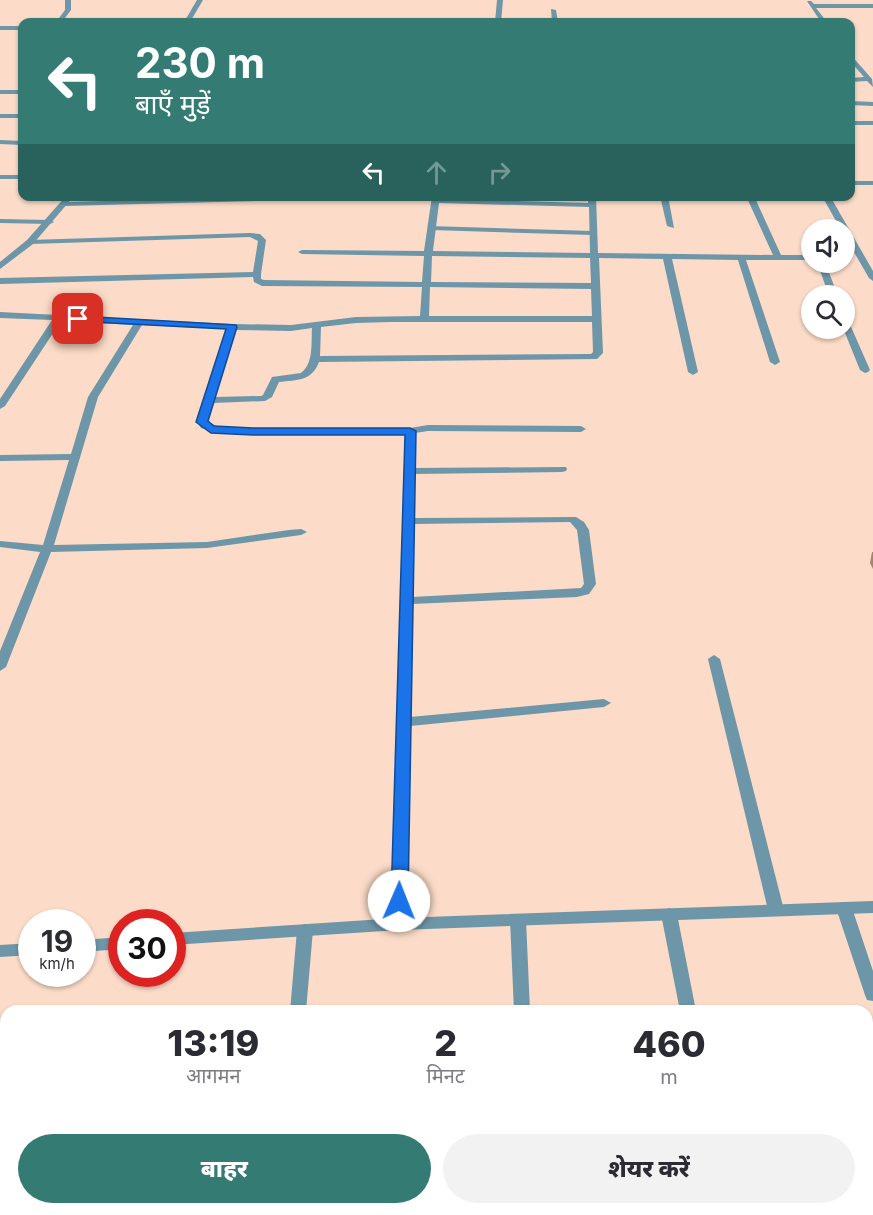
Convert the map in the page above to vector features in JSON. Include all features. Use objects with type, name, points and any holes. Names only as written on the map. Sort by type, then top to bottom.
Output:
[{"type":"street","points":[[62,18],[68,10],[68,0]]},
{"type":"street","points":[[189,18],[200,0]]},
{"type":"street","points":[[498,18],[500,0]]},
{"type":"street","points":[[807,0],[821,18]]},
{"type":"street","points":[[812,6],[873,6]]},
{"type":"street","points":[[553,10],[554,18]]},
{"type":"street","points":[[0,28],[18,28]]},
{"type":"street","points":[[855,62],[871,82]]},
{"type":"street","points":[[855,80],[871,82]]},
{"type":"street","points":[[0,92],[18,92]]},
{"type":"street","points":[[855,104],[873,104]]},
{"type":"street","points":[[0,116],[18,116]]},
{"type":"street","points":[[855,123],[873,123]]},
{"type":"street","points":[[0,142],[18,143]]},
{"type":"street","points":[[0,177],[18,177]]},
{"type":"street","points":[[855,183],[873,183]]},
{"type":"street","points":[[0,267],[30,242],[67,201]]},
{"type":"street","points":[[424,319],[428,254],[436,201]]},
{"type":"street","points":[[315,359],[590,358],[598,353],[593,286],[591,201]]},
{"type":"street","points":[[665,201],[671,225]]},
{"type":"street","points":[[752,201],[778,258]]},
{"type":"street","points":[[829,201],[873,278]]},
{"type":"street","points":[[0,221],[50,222]]},
{"type":"street","points":[[432,228],[592,233]]},
{"type":"street","points":[[30,242],[250,235],[262,240],[257,274],[257,280],[262,283],[593,286]]},
{"type":"street","points":[[302,252],[801,258]]},
{"type":"street","points":[[667,257],[693,372]]},
{"type":"street","points":[[741,257],[775,362]]},
{"type":"street","points":[[862,259],[873,259]]},
{"type":"street","points":[[0,282],[257,274]]},
{"type":"street","points":[[0,315],[291,328],[356,320],[596,319]]},
{"type":"street","points":[[0,406],[58,318]]},
{"type":"street","points":[[0,667],[46,549],[98,387],[139,322]]},
{"type":"street","points":[[208,400],[262,399],[267,397],[275,379],[306,376],[310,373],[315,359],[317,325]]},
{"type":"street","points":[[232,327],[208,400],[202,422],[205,426],[223,431],[410,431],[428,428],[581,429]]},
{"type":"street","points":[[852,339],[865,370]]},
{"type":"street","points":[[399,924],[410,431]]},
{"type":"street","points":[[0,458],[74,457]]},
{"type":"street","points":[[409,471],[561,469]]},
{"type":"street","points":[[406,601],[577,593],[585,591],[590,584],[582,530],[580,524],[572,519],[408,521]]},
{"type":"street","points":[[0,544],[46,549],[231,543],[271,534],[301,532]]},
{"type":"street","points":[[714,659],[776,910]]},
{"type":"street","points":[[404,722],[604,703]]},
{"type":"street","points":[[186,938],[399,924],[873,907]]},
{"type":"street","points":[[844,908],[873,995]]},
{"type":"street","points":[[669,914],[687,1005]]},
{"type":"street","points":[[518,920],[522,1005]]},
{"type":"street","points":[[299,1005],[305,930]]},
{"type":"street","points":[[0,951],[18,950]]},
{"type":"route","points":[[78,319],[232,327],[202,422],[211,429],[253,432],[410,431],[399,901]]}]
